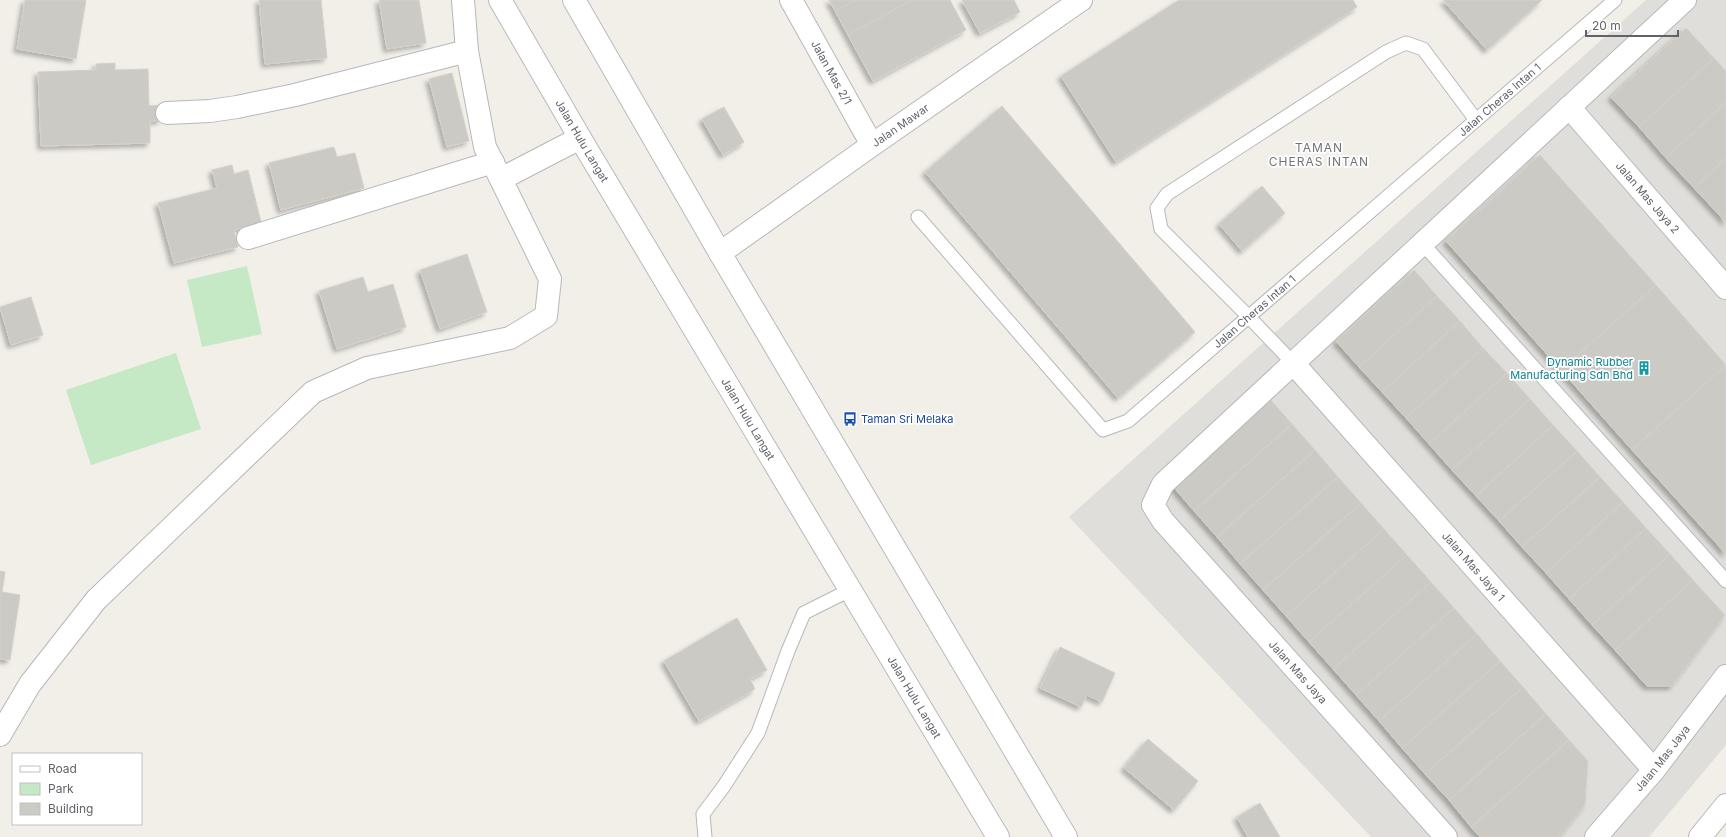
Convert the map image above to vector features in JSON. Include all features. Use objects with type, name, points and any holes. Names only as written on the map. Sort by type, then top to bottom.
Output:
[{"type":"street","points":[[0,735],[30,684],[96,600],[313,392],[367,368],[510,338],[546,316],[550,279],[485,147],[467,51],[463,0]]},
{"type":"street","name":"Jalan Hulu Langat","points":[[500,0],[580,138],[998,837]]},
{"type":"street","points":[[574,0],[720,253],[1066,837]]},
{"type":"street","name":"Jalan Mas 2/1","points":[[791,0],[872,145]]},
{"type":"street","name":"Jalan Mawar","points":[[720,253],[872,145],[1081,0]]},
{"type":"street","points":[[1293,363],[1685,0]]},
{"type":"street","points":[[167,113],[210,111],[244,106],[467,51]]},
{"type":"street","name":"Jalan Mas Jaya 2","points":[[1569,107],[1726,288]]},
{"type":"street","points":[[248,238],[497,170],[580,138]]},
{"type":"street","name":"Jalan Mas Jaya","points":[[1293,363],[1163,484],[1154,505],[1163,521],[1446,837]]},
{"type":"street","name":"Jalan Mas Jaya 1","points":[[1293,363],[1654,770]]},
{"type":"street","name":"Jalan Mas Jaya","points":[[1596,837],[1654,770],[1726,676]]},
{"type":"street","points":[[1700,837],[1726,805]]},
{"type":"lane","name":"Jalan Cheras Intan 1","points":[[918,217],[1103,430],[1128,421],[1614,0]]},
{"type":"lane","points":[[1293,363],[1161,229],[1157,208],[1168,194],[1386,52],[1406,43],[1423,49],[1476,120]]},
{"type":"lane","points":[[1422,243],[1726,581]]},
{"type":"lane","points":[[705,837],[703,814],[724,786],[758,733],[788,651],[804,613],[850,590]]},
{"type":"shaded area","points":[[1646,0],[1726,0],[1726,745],[1649,837],[1371,837],[1069,517]]},
{"type":"green space","points":[[247,266],[262,334],[202,347],[187,280]]},
{"type":"green space","points":[[176,353],[201,429],[91,465],[66,390]]},
{"type":"building","points":[[25,0],[86,0],[76,59],[17,49]]},
{"type":"building","points":[[259,0],[321,0],[327,58],[265,64]]},
{"type":"building","points":[[379,0],[419,0],[426,43],[387,49]]},
{"type":"building","points":[[829,0],[855,0],[835,11]]},
{"type":"building","points":[[855,0],[912,0],[848,35],[835,11]]},
{"type":"building","points":[[912,0],[950,0],[966,30],[873,81],[848,35]]},
{"type":"building","points":[[962,0],[1014,0],[1020,12],[980,33]]},
{"type":"building","points":[[1179,0],[1353,0],[1357,7],[1116,162],[1061,76]]},
{"type":"building","points":[[1443,0],[1542,0],[1487,50]]},
{"type":"building","points":[[1686,28],[1714,58],[1639,127],[1611,97]]},
{"type":"building","points":[[1714,58],[1726,71],[1726,102],[1666,158],[1639,127]]},
{"type":"building","points":[[115,63],[115,70],[148,69],[149,106],[160,105],[161,120],[150,121],[150,143],[41,146],[38,72],[96,70],[96,64]]},
{"type":"building","points":[[452,73],[469,141],[447,147],[429,79]]},
{"type":"building","points":[[1726,102],[1726,158],[1694,188],[1666,158]]},
{"type":"building","points":[[1002,106],[1195,332],[1118,398],[925,172]]},
{"type":"building","points":[[724,107],[744,142],[723,155],[702,119]]},
{"type":"building","points":[[334,147],[337,157],[355,153],[364,188],[281,210],[269,163]]},
{"type":"building","points":[[1540,155],[1656,285],[1561,370],[1446,241]]},
{"type":"building","points":[[1726,158],[1726,214],[1722,218],[1694,188]]},
{"type":"building","points":[[232,165],[234,174],[248,170],[261,222],[234,230],[238,247],[174,263],[158,203],[217,188],[212,170]]},
{"type":"building","points":[[1262,186],[1285,213],[1242,251],[1219,224]]},
{"type":"building","points":[[1726,214],[1726,223],[1722,218]]},
{"type":"building","points":[[467,254],[487,312],[440,329],[420,270]]},
{"type":"building","points":[[1414,270],[1437,296],[1359,367],[1336,341]]},
{"type":"building","points":[[363,277],[368,292],[393,284],[406,327],[337,349],[319,291]]},
{"type":"building","name":"Dynamic Rubber Manufacturing Sdn Bhd","points":[[1656,285],[1726,365],[1632,450],[1561,370]]},
{"type":"building","points":[[1437,296],[1460,321],[1382,392],[1359,367]]},
{"type":"building","points":[[31,297],[43,335],[11,345],[0,307]]},
{"type":"building","points":[[1460,321],[1483,348],[1406,418],[1382,392]]},
{"type":"building","points":[[1483,348],[1507,373],[1429,444],[1406,418]]},
{"type":"building","points":[[1726,365],[1726,554],[1632,450]]},
{"type":"building","points":[[1507,373],[1530,399],[1452,470],[1429,444]]},
{"type":"building","points":[[1269,398],[1292,424],[1194,511],[1171,484]]},
{"type":"building","points":[[1530,399],[1553,425],[1476,496],[1452,470]]},
{"type":"building","points":[[1292,424],[1315,450],[1217,537],[1194,511]]},
{"type":"building","points":[[1553,425],[1577,451],[1499,521],[1476,496]]},
{"type":"building","points":[[1315,450],[1338,477],[1240,564],[1217,537]]},
{"type":"building","points":[[1577,451],[1600,477],[1522,547],[1499,521]]},
{"type":"building","points":[[1338,477],[1361,503],[1263,590],[1240,564]]},
{"type":"building","points":[[1600,477],[1623,502],[1546,573],[1522,547]]},
{"type":"building","points":[[1623,502],[1646,528],[1569,599],[1546,573]]},
{"type":"building","points":[[1361,503],[1384,529],[1286,616],[1263,590]]},
{"type":"building","points":[[1646,528],[1670,554],[1592,625],[1569,599]]},
{"type":"building","points":[[1384,529],[1407,555],[1309,642],[1286,616]]},
{"type":"building","points":[[1670,554],[1693,580],[1615,650],[1592,625]]},
{"type":"building","points":[[1407,555],[1431,582],[1333,669],[1309,642]]},
{"type":"building","points":[[0,571],[5,572],[2,592],[20,595],[10,660],[0,659]]},
{"type":"building","points":[[1693,580],[1725,615],[1672,686],[1647,686],[1615,650]]},
{"type":"building","points":[[1431,582],[1454,608],[1356,695],[1333,669]]},
{"type":"building","points":[[1454,608],[1477,634],[1379,721],[1356,695]]},
{"type":"building","points":[[737,618],[767,670],[750,679],[755,689],[699,721],[664,661]]},
{"type":"building","points":[[1477,634],[1500,661],[1402,748],[1379,721]]},
{"type":"building","points":[[1060,647],[1115,673],[1102,702],[1087,695],[1081,707],[1040,688]]},
{"type":"building","points":[[1500,661],[1523,687],[1425,774],[1402,748]]},
{"type":"building","points":[[1523,687],[1546,714],[1449,800],[1425,774]]},
{"type":"building","points":[[1546,714],[1569,740],[1471,827],[1449,800]]},
{"type":"building","points":[[1148,739],[1198,781],[1174,810],[1124,768]]},
{"type":"building","points":[[1569,740],[1588,761],[1585,805],[1559,837],[1480,837],[1471,827]]},
{"type":"building","points":[[1260,803],[1280,837],[1248,837],[1237,817]]},
{"type":"place","name":"Dynamic Rubber Manufacturing Sdn Bhd","points":[[1644,368]]},
{"type":"place","name":"Taman Sri Melaka","points":[[850,419]]},
{"type":"district","name":"TAMAN CHERAS INTAN","points":[[1319,155]]}]
